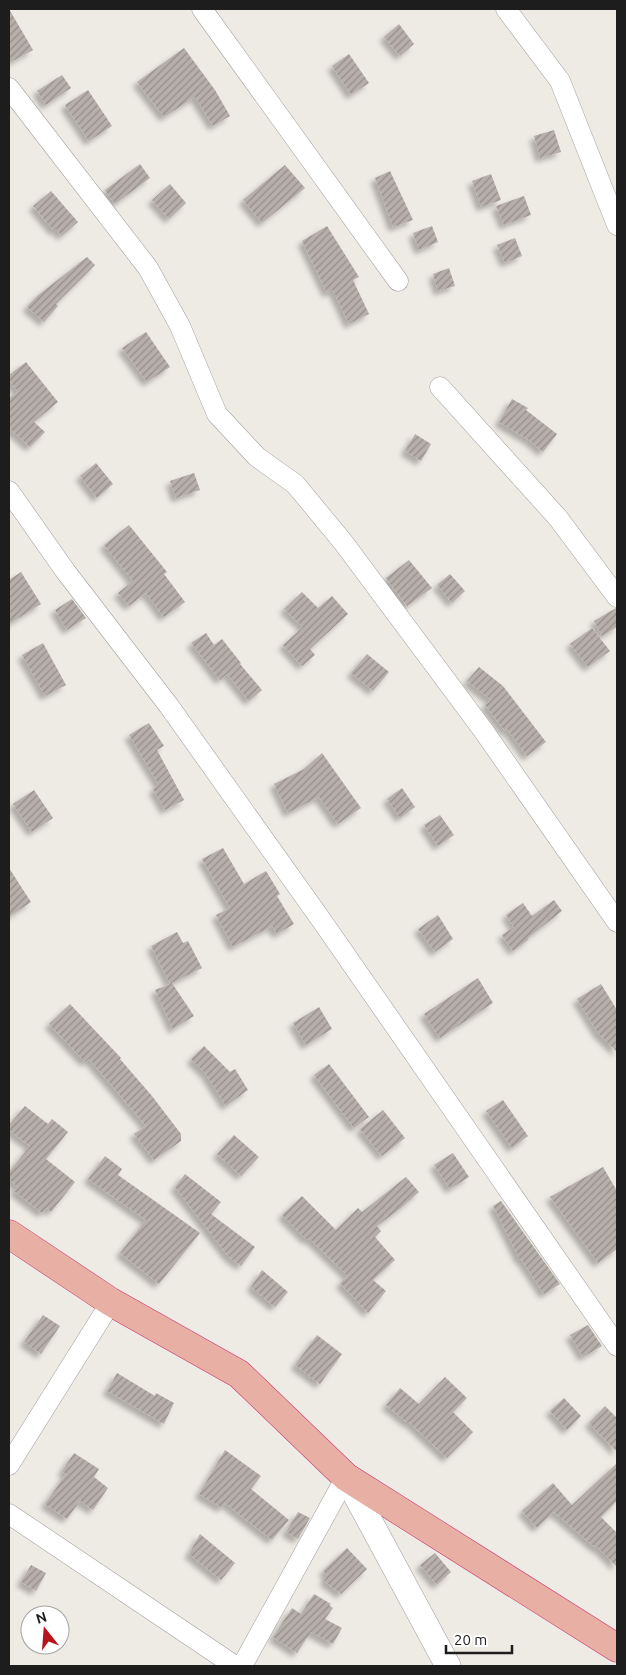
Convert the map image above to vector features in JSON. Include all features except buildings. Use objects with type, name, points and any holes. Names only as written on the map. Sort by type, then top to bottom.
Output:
[{"type":"highway","points":[[9,1234],[111,1302],[240,1374],[346,1478],[617,1648]]},
{"type":"street","points":[[202,9],[398,281]]},
{"type":"street","points":[[506,9],[560,82],[617,226]]},
{"type":"street","points":[[9,88],[148,268],[180,326],[217,414],[257,457],[295,484],[343,542],[483,730],[617,922]]},
{"type":"street","points":[[440,387],[558,518],[617,597]]},
{"type":"street","points":[[9,491],[66,572],[170,706],[317,913],[617,1346]]},
{"type":"street","points":[[9,1465],[111,1302]]},
{"type":"street","points":[[242,1666],[346,1478]]},
{"type":"street","points":[[346,1478],[448,1666]]},
{"type":"street","points":[[9,1514],[235,1666]]}]
